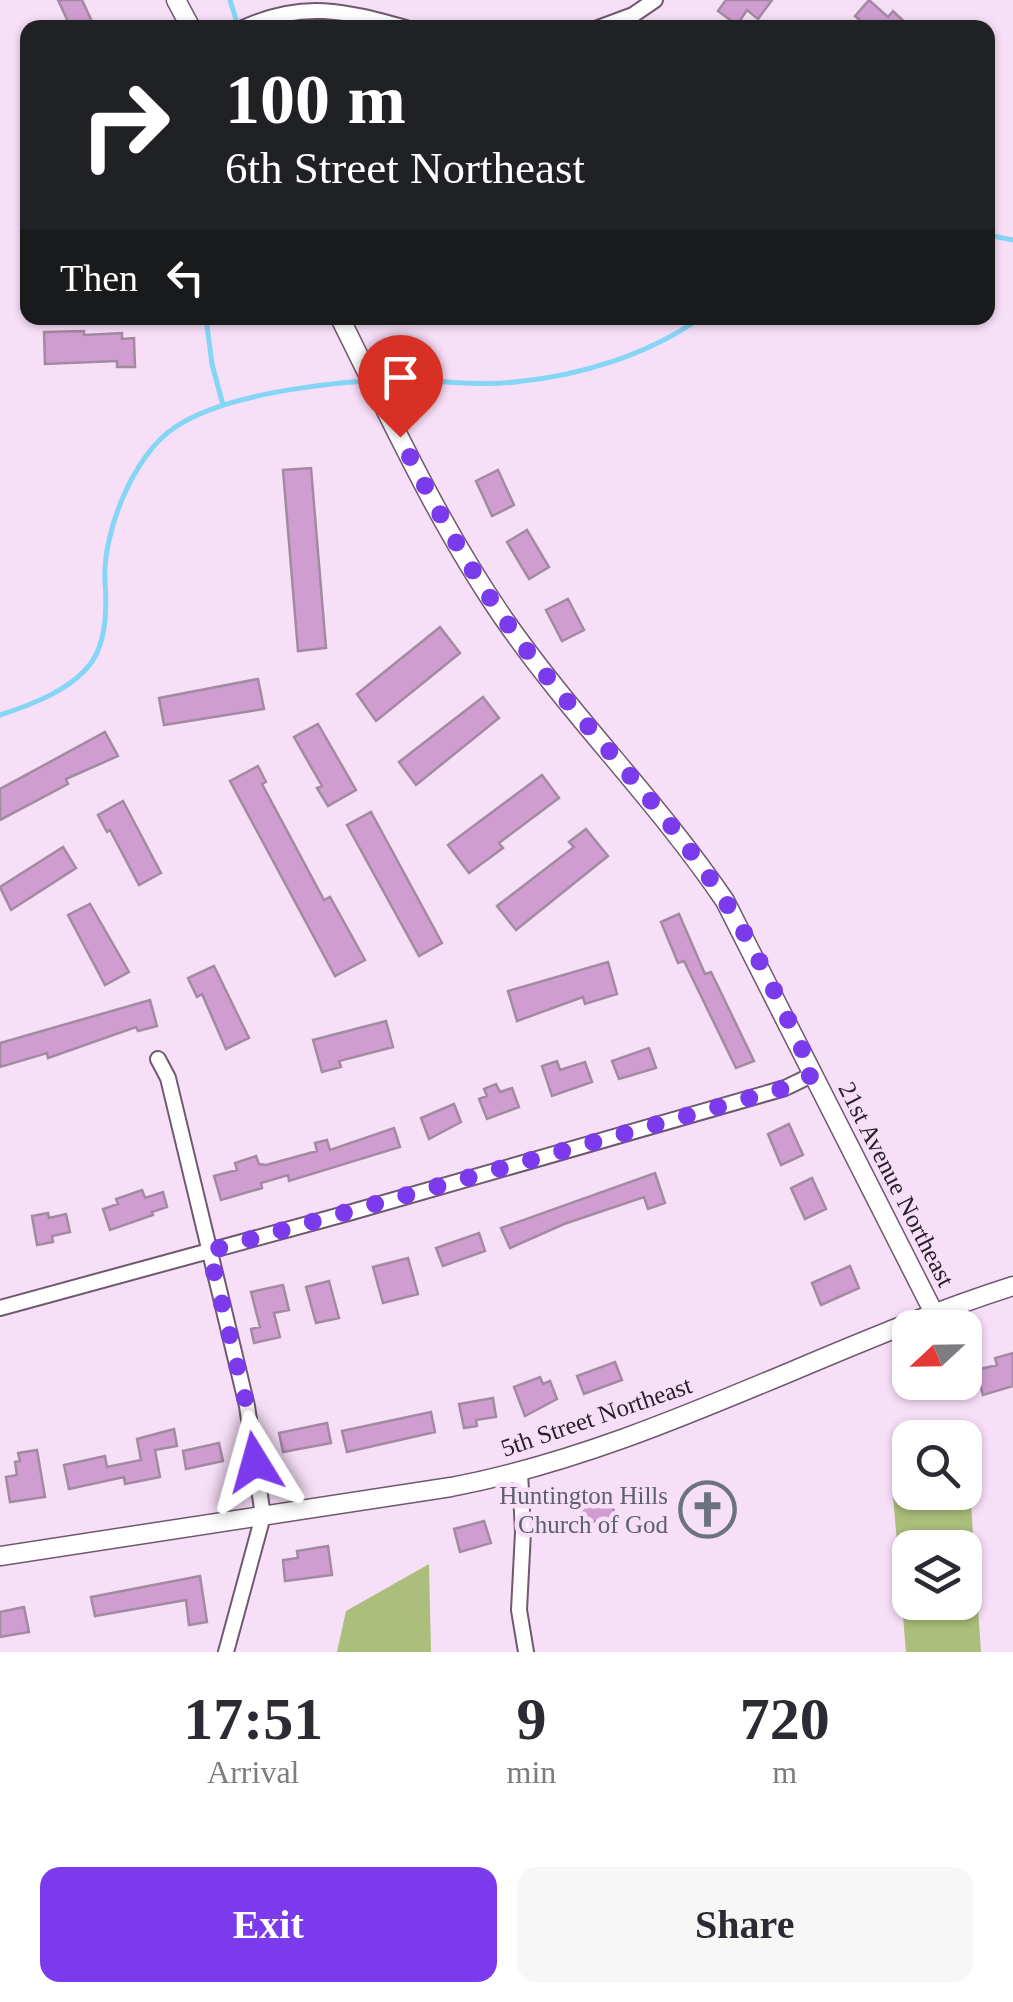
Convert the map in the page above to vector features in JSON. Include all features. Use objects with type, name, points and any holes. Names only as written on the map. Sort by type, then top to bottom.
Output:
[{"type":"street","points":[[620,20],[655,0]]},
{"type":"street","points":[[264,20],[307,9],[343,11],[376,20]]},
{"type":"street","name":"21st Avenue Northeast","points":[[344,325],[468,565],[536,663],[726,901],[933,1310]]},
{"type":"street","points":[[158,1059],[168,1078],[247,1406],[263,1516],[226,1652]]},
{"type":"street","points":[[0,1308],[766,1093],[814,1074]]},
{"type":"street","name":"5th Street Northeast","points":[[940,1310],[1013,1286]]},
{"type":"street","name":"5th Street Northeast","points":[[0,1556],[451,1487],[520,1472],[633,1434],[892,1329]]},
{"type":"street","points":[[520,1472],[523,1532],[519,1610],[526,1652]]},
{"type":"green space","points":[[894,1510],[971,1510],[973,1530],[896,1530]]},
{"type":"green space","points":[[429,1564],[431,1652],[337,1652],[346,1611]]},
{"type":"green space","points":[[903,1620],[979,1620],[981,1652],[906,1652]]},
{"type":"building","points":[[58,0],[82,0],[91,20],[67,20]]},
{"type":"building","points":[[726,0],[772,0],[758,19],[747,10],[740,20],[730,20],[718,11]]},
{"type":"building","points":[[869,0],[888,17],[893,11],[903,20],[860,20],[855,16]]},
{"type":"building","points":[[84,331],[84,335],[122,333],[122,339],[134,338],[135,367],[117,367],[117,361],[45,364],[44,332]]},
{"type":"building","points":[[311,468],[326,648],[298,651],[283,470]]},
{"type":"building","points":[[498,470],[514,505],[492,516],[476,481]]},
{"type":"building","points":[[527,530],[549,567],[529,579],[507,542]]},
{"type":"building","points":[[568,599],[584,630],[562,641],[546,610]]},
{"type":"building","points":[[440,627],[460,653],[376,721],[357,694]]},
{"type":"building","points":[[258,679],[264,709],[164,725],[159,698]]},
{"type":"building","points":[[483,697],[499,718],[416,785],[399,762]]},
{"type":"building","points":[[318,724],[356,790],[328,806],[317,788],[322,786],[294,737]]},
{"type":"building","points":[[105,732],[118,756],[66,779],[68,784],[0,820],[0,789]]},
{"type":"building","points":[[258,766],[266,782],[262,784],[324,900],[330,897],[365,960],[335,976],[230,781]]},
{"type":"building","points":[[542,775],[559,798],[499,843],[503,848],[469,873],[448,845]]},
{"type":"building","points":[[123,801],[161,873],[139,885],[98,815]]},
{"type":"building","points":[[371,812],[442,943],[419,956],[347,825]]},
{"type":"building","points":[[586,829],[608,856],[516,930],[497,906],[574,847],[569,842]]},
{"type":"building","points":[[63,847],[76,868],[11,910],[0,887]]},
{"type":"building","points":[[90,904],[129,972],[105,985],[68,915]]},
{"type":"building","points":[[679,914],[705,974],[711,972],[754,1061],[736,1068],[684,961],[678,963],[661,922]]},
{"type":"building","points":[[608,962],[617,994],[585,1004],[583,997],[517,1021],[508,991]]},
{"type":"building","points":[[214,966],[249,1038],[226,1049],[202,994],[197,997],[188,978]]},
{"type":"building","points":[[150,1000],[157,1026],[138,1031],[136,1027],[48,1058],[47,1053],[0,1067],[0,1043]]},
{"type":"building","points":[[386,1021],[393,1047],[339,1061],[341,1067],[322,1072],[313,1040]]},
{"type":"building","points":[[649,1048],[656,1068],[619,1079],[612,1061]]},
{"type":"building","points":[[557,1061],[560,1070],[585,1062],[592,1082],[552,1096],[542,1066]]},
{"type":"building","points":[[496,1084],[500,1092],[512,1088],[519,1107],[487,1119],[479,1099],[487,1096],[484,1089]]},
{"type":"building","points":[[454,1104],[461,1122],[429,1139],[421,1118]]},
{"type":"building","points":[[789,1124],[803,1155],[781,1165],[768,1134]]},
{"type":"building","points":[[394,1128],[400,1147],[289,1181],[288,1175],[261,1183],[262,1188],[221,1200],[214,1176],[237,1170],[235,1163],[256,1156],[259,1164],[266,1165],[317,1151],[315,1143],[327,1140],[330,1150]]},
{"type":"building","points":[[655,1173],[665,1203],[648,1209],[644,1197],[564,1224],[510,1248],[501,1228]]},
{"type":"building","points":[[812,1178],[826,1209],[805,1219],[791,1188]]},
{"type":"building","points":[[142,1190],[145,1198],[163,1192],[167,1207],[110,1230],[103,1209],[118,1204],[116,1199]]},
{"type":"building","points":[[48,1213],[49,1218],[66,1214],[70,1232],[52,1236],[53,1242],[37,1245],[32,1216]]},
{"type":"building","points":[[479,1233],[485,1251],[443,1266],[436,1248]]},
{"type":"building","points":[[408,1258],[418,1294],[383,1303],[373,1267]]},
{"type":"building","points":[[850,1266],[859,1288],[821,1305],[812,1283]]},
{"type":"building","points":[[329,1281],[339,1318],[316,1323],[306,1287]]},
{"type":"building","points":[[283,1285],[289,1310],[274,1313],[280,1337],[254,1343],[251,1329],[260,1327],[251,1292]]},
{"type":"building","points":[[1013,1353],[1013,1386],[983,1395],[982,1369],[997,1365],[995,1358]]},
{"type":"building","points":[[615,1362],[622,1380],[584,1394],[577,1376]]},
{"type":"building","points":[[540,1377],[543,1384],[550,1381],[557,1399],[525,1416],[514,1387]]},
{"type":"building","points":[[493,1398],[496,1417],[476,1420],[477,1426],[464,1428],[459,1404]]},
{"type":"building","points":[[431,1412],[435,1432],[347,1452],[342,1431]]},
{"type":"building","points":[[327,1423],[331,1443],[283,1452],[279,1433]]},
{"type":"building","points":[[174,1429],[177,1446],[155,1450],[160,1477],[125,1484],[124,1477],[69,1489],[64,1465],[105,1456],[107,1467],[141,1460],[137,1439]]},
{"type":"building","points":[[219,1443],[223,1461],[186,1469],[183,1451]]},
{"type":"building","points":[[37,1450],[45,1497],[10,1502],[6,1477],[17,1475],[18,1453]]},
{"type":"building","points":[[609,1492],[615,1516],[580,1526],[575,1506],[583,1504],[582,1499]]},
{"type":"building","points":[[484,1521],[491,1543],[460,1552],[454,1529]]},
{"type":"building","points":[[328,1546],[332,1575],[285,1581],[283,1560],[298,1558],[297,1551]]},
{"type":"building","points":[[200,1576],[207,1622],[189,1625],[186,1600],[95,1616],[91,1597]]},
{"type":"building","points":[[24,1607],[29,1632],[0,1637],[0,1612]]},
{"type":"waterway","points":[[230,0],[236,20]]},
{"type":"waterway","points":[[995,236],[1013,240]]},
{"type":"waterway","points":[[207,325],[223,405]]},
{"type":"waterway","points":[[0,715],[62,689],[91,663],[105,624],[105,563],[115,519],[133,476],[159,440],[174,428],[224,405],[321,385],[383,380],[502,383],[564,375],[635,353],[689,325]]},
{"type":"place","name":"Huntington Hills Church of God","points":[[707,1509]]},
{"type":"route","points":[[255,1462],[247,1406],[209,1251],[785,1088],[814,1074],[726,901],[504,619],[468,565],[400,437]]}]
